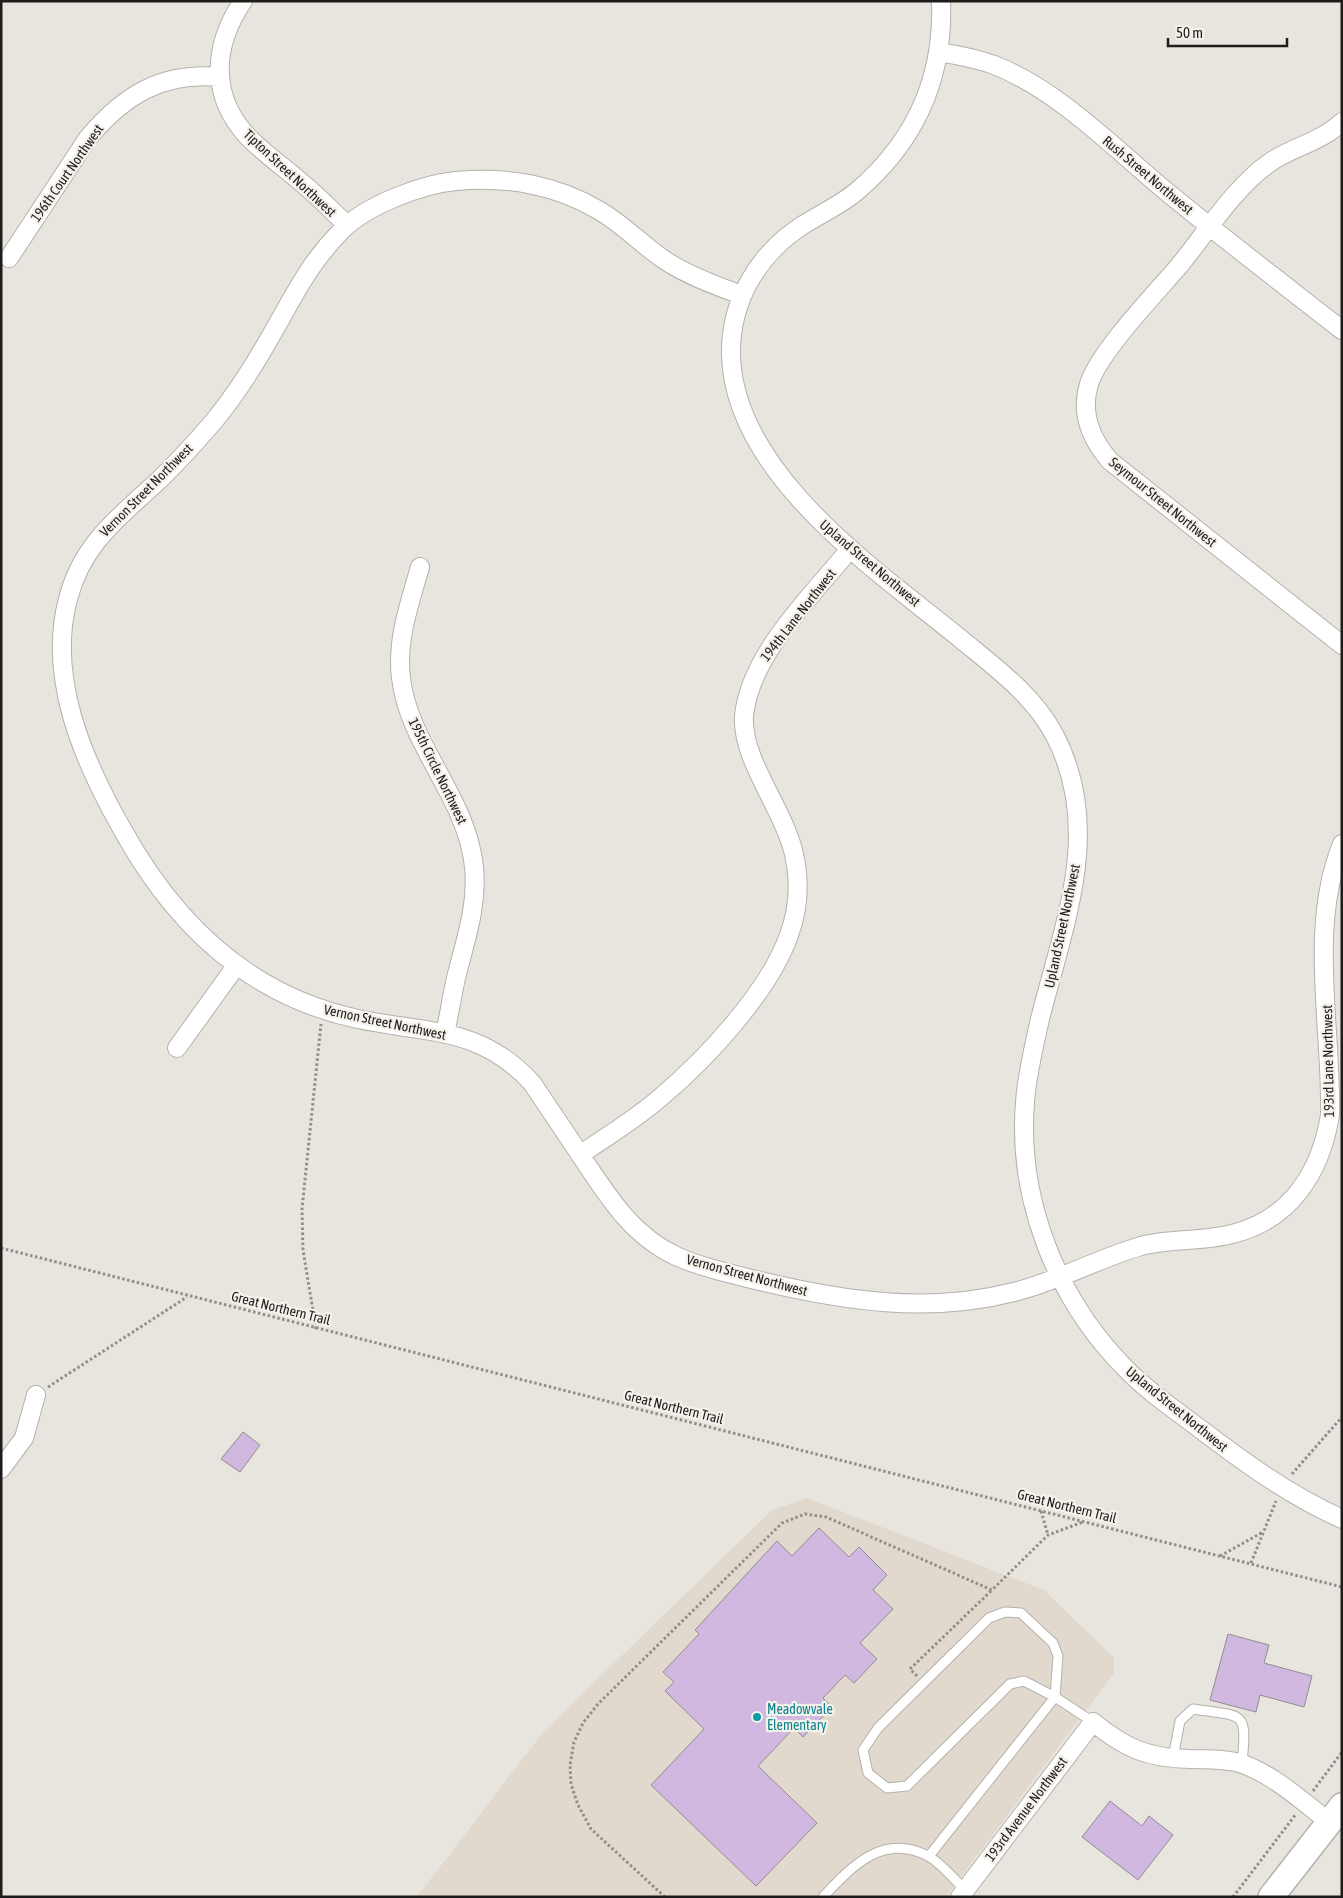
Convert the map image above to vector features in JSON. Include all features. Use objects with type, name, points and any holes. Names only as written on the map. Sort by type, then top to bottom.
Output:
[{"type":"street","name":"Tipton Street Northwest","points":[[243,1],[230,23],[219,57],[219,77],[229,109],[250,139],[303,183],[347,225],[379,206],[432,184],[475,179],[520,182],[542,186],[584,202],[601,212],[673,265],[742,296]]},
{"type":"street","name":"Upland Street Northwest","points":[[941,1],[939,52],[924,104],[908,136],[896,152],[853,195],[794,231],[777,245],[762,260],[742,296],[735,314],[731,351],[738,395],[746,417],[769,459],[797,498],[850,549],[1005,675],[1024,694],[1053,732],[1071,777],[1080,822],[1076,871],[1028,1077],[1024,1133],[1029,1186],[1036,1214],[1059,1278],[1080,1314],[1128,1371],[1146,1387],[1284,1490],[1342,1519]]},
{"type":"street","name":"Rush Street Northwest","points":[[939,52],[976,59],[995,65],[1017,76],[1060,103],[1210,227],[1342,330]]},
{"type":"street","name":"196th Court Northwest","points":[[8,258],[88,138],[101,122],[130,97],[165,81],[199,75],[219,77]]},
{"type":"street","points":[[1210,227],[1243,187],[1270,163],[1319,139],[1342,122]]},
{"type":"street","name":"Vernon Street Northwest","points":[[347,225],[302,277],[265,346],[215,420],[175,464],[101,534],[77,574],[68,595],[61,641],[62,666],[74,721],[95,776],[121,829],[152,877],[187,921],[236,966],[266,985],[309,1006],[323,1010],[358,1019],[445,1034],[480,1043],[517,1067],[532,1083],[613,1204],[640,1234],[676,1256],[720,1271],[842,1299],[890,1304],[965,1301],[1013,1293],[1059,1278]]},
{"type":"street","name":"Seymour Street Northwest","points":[[1210,227],[1098,367],[1090,383],[1086,398],[1088,422],[1100,448],[1124,473],[1342,645]]},
{"type":"street","name":"194th Lane Northwest","points":[[580,1155],[660,1098],[714,1046],[771,971],[784,948],[795,915],[797,873],[786,829],[750,753],[744,717],[747,698],[760,662],[850,549]]},
{"type":"street","name":"195th Circle Northwest","points":[[420,567],[402,641],[401,677],[409,712],[467,830],[474,866],[474,905],[445,1034]]},
{"type":"street","name":"193rd Lane Northwest","points":[[1059,1278],[1104,1258],[1152,1243],[1225,1236],[1252,1228],[1285,1207],[1310,1177],[1326,1139],[1330,1115],[1324,926],[1330,878],[1342,844]]},
{"type":"street","points":[[176,1048],[236,966]]},
{"type":"street","points":[[1,1469],[24,1438],[36,1395]]},
{"type":"street","points":[[1093,1722],[1131,1749],[1150,1755],[1222,1760],[1242,1764],[1256,1770],[1304,1803],[1338,1820],[1271,1897]]},
{"type":"street","name":"193rd Avenue Northwest","points":[[963,1893],[1093,1722]]},
{"type":"lane","points":[[929,1856],[1054,1697],[1058,1656],[1053,1644],[1021,1613],[1005,1612],[989,1618],[878,1728],[863,1750],[868,1773],[887,1788],[907,1786],[1010,1684],[1024,1681],[1054,1697],[1093,1722]]},
{"type":"lane","points":[[1173,1758],[1180,1721],[1193,1709],[1236,1716],[1243,1722],[1245,1732],[1242,1764]]},
{"type":"lane","points":[[823,1897],[871,1853],[901,1846],[929,1856],[963,1893]]},
{"type":"path","points":[[316,1328],[303,1250],[302,1209],[323,1010]]},
{"type":"path","name":"Great Northern Trail","points":[[1,1248],[1342,1587]]},
{"type":"path","points":[[36,1395],[188,1296]]},
{"type":"path","points":[[1041,1511],[1048,1535]]},
{"type":"path","points":[[665,1897],[591,1829],[578,1804],[571,1784],[574,1742],[583,1723],[598,1704],[782,1523],[805,1514],[826,1517],[992,1590]]},
{"type":"path","points":[[924,1682],[910,1669],[1048,1535],[1084,1522]]},
{"type":"path","points":[[1220,1556],[1263,1532]]},
{"type":"path","points":[[1233,1897],[1342,1752]]},
{"type":"shaded area","points":[[807,1498],[1044,1590],[1114,1658],[1114,1673],[946,1897],[417,1897],[544,1731],[772,1510]]},
{"type":"building","points":[[243,1432],[260,1445],[240,1472],[221,1459]]},
{"type":"building","name":"Meadowvale Elementary","points":[[819,1528],[849,1557],[859,1547],[887,1575],[873,1590],[893,1609],[860,1643],[877,1659],[854,1683],[845,1675],[823,1698],[832,1707],[803,1737],[794,1728],[758,1766],[817,1823],[756,1886],[651,1785],[704,1729],[665,1691],[674,1682],[663,1672],[699,1634],[695,1630],[777,1541],[792,1556]]},
{"type":"building","points":[[1228,1634],[1269,1645],[1264,1663],[1312,1676],[1304,1707],[1260,1695],[1256,1712],[1210,1700]]},
{"type":"building","points":[[1110,1801],[1142,1826],[1149,1816],[1173,1835],[1138,1880],[1082,1837]]},
{"type":"place","name":"Meadowvale Elementary","points":[[757,1717]]}]
